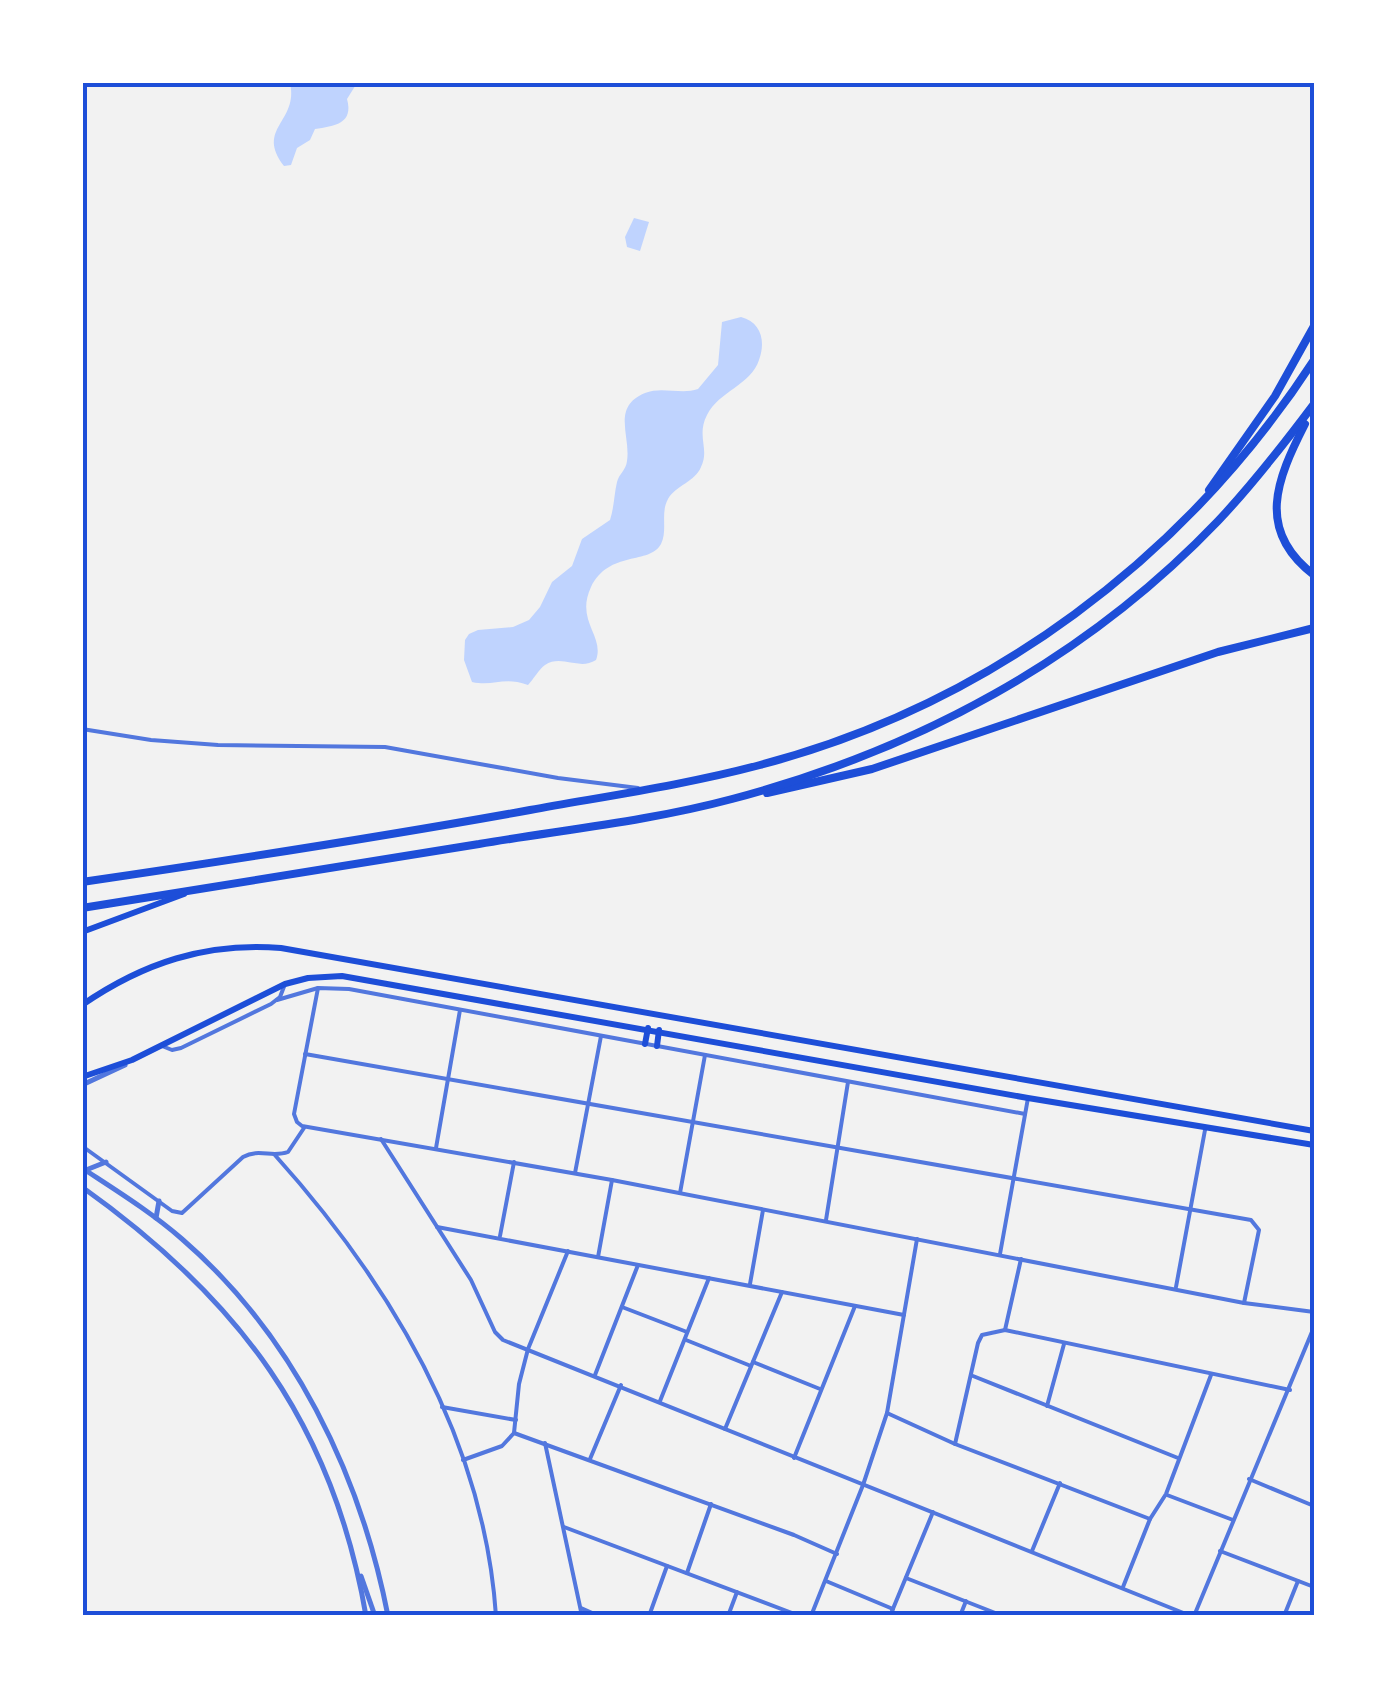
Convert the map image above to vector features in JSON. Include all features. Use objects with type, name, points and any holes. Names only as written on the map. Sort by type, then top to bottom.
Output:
[{"type":"highway","points":[[1199,507],[1276,396],[1314,326]]},
{"type":"highway","points":[[82,882],[357,841],[710,777],[795,755],[865,731],[932,702],[997,666],[1059,627],[1132,570],[1199,507],[1248,452],[1314,360]]},
{"type":"highway","points":[[1314,404],[1284,465],[1276,501],[1279,526],[1289,549],[1314,575]]},
{"type":"highway","points":[[728,800],[832,769],[898,743],[978,704],[1055,658],[1113,616],[1194,546],[1266,468],[1314,404]]},
{"type":"highway","points":[[82,908],[728,800],[872,769],[1218,652],[1314,628]]},
{"type":"main road","points":[[82,932],[193,890]]},
{"type":"main road","points":[[82,1005],[136,972],[182,955],[231,946],[281,948],[1314,1131]]},
{"type":"main road","points":[[82,1077],[132,1060],[285,984],[319,976],[354,977],[1028,1098],[1314,1145]]},
{"type":"main road","points":[[645,1044],[648,1028]]},
{"type":"main road","points":[[657,1046],[659,1030]]},
{"type":"street","points":[[82,729],[218,746],[384,747],[644,789]]},
{"type":"street","points":[[277,1000],[285,984]]},
{"type":"street","points":[[318,988],[294,1114],[296,1122],[305,1126],[575,1173],[1244,1303],[1314,1312]]},
{"type":"street","points":[[162,1046],[178,1049],[277,1000],[318,988],[349,989],[1025,1114]]},
{"type":"street","points":[[436,1148],[460,1010]]},
{"type":"street","points":[[575,1173],[601,1036]]},
{"type":"street","points":[[305,1054],[1251,1220],[1258,1226],[1244,1303]]},
{"type":"street","points":[[680,1194],[704,1055]]},
{"type":"street","points":[[82,1085],[132,1060]]},
{"type":"street","points":[[826,1221],[848,1082]]},
{"type":"street","points":[[1000,1254],[1028,1098]]},
{"type":"street","points":[[1176,1288],[1206,1125]]},
{"type":"street","points":[[82,1146],[159,1202],[175,1212],[185,1212],[243,1157],[255,1152],[274,1154],[291,1150],[305,1126]]},
{"type":"street","points":[[380,1139],[478,1293],[498,1336],[1193,1616],[1314,1327]]},
{"type":"street","points":[[274,1154],[374,1276],[411,1338],[463,1460],[483,1529],[496,1616]]},
{"type":"street","points":[[84,1169],[106,1162]]},
{"type":"street","points":[[500,1238],[514,1162]]},
{"type":"street","points":[[84,1169],[156,1218],[195,1251],[266,1329],[302,1382],[354,1494],[388,1616]]},
{"type":"street","points":[[598,1257],[612,1180]]},
{"type":"street","points":[[82,1187],[187,1270],[262,1357],[320,1458],[344,1519],[366,1616]]},
{"type":"street","points":[[156,1218],[159,1202]]},
{"type":"street","points":[[750,1286],[763,1210]]},
{"type":"street","points":[[437,1227],[904,1315]]},
{"type":"street","points":[[811,1616],[864,1485],[887,1413],[917,1239]]},
{"type":"street","points":[[463,1460],[502,1446],[514,1433],[519,1384],[528,1349],[568,1251]]},
{"type":"street","points":[[1006,1330],[1021,1258]]},
{"type":"street","points":[[595,1375],[638,1265]]},
{"type":"street","points":[[660,1401],[709,1278]]},
{"type":"street","points":[[725,1429],[782,1292]]},
{"type":"street","points":[[622,1306],[688,1332]]},
{"type":"street","points":[[794,1458],[855,1306]]},
{"type":"street","points":[[955,1444],[979,1338],[986,1333],[1006,1330],[1290,1390]]},
{"type":"street","points":[[684,1339],[820,1389]]},
{"type":"street","points":[[1047,1406],[1064,1344]]},
{"type":"street","points":[[1304,1355],[1314,1359]]},
{"type":"street","points":[[972,1375],[1178,1458]]},
{"type":"street","points":[[1123,1588],[1150,1520],[1166,1494],[1211,1375]]},
{"type":"street","points":[[590,1460],[621,1385]]},
{"type":"street","points":[[442,1407],[516,1420]]},
{"type":"street","points":[[887,1413],[955,1444],[1150,1520]]},
{"type":"street","points":[[514,1433],[837,1554]]},
{"type":"street","points":[[545,1443],[582,1616]]},
{"type":"street","points":[[1249,1480],[1314,1506]]},
{"type":"street","points":[[1032,1551],[1060,1483]]},
{"type":"street","points":[[1166,1494],[1233,1520]]},
{"type":"street","points":[[686,1573],[712,1504]]},
{"type":"street","points":[[890,1616],[934,1512]]},
{"type":"street","points":[[564,1527],[800,1616]]},
{"type":"street","points":[[1220,1551],[1314,1588]]},
{"type":"street","points":[[649,1616],[667,1566]]},
{"type":"street","points":[[357,1569],[375,1616]]},
{"type":"street","points":[[906,1578],[1003,1616]]},
{"type":"street","points":[[826,1581],[893,1609]]},
{"type":"street","points":[[1284,1616],[1298,1581]]},
{"type":"street","points":[[728,1616],[738,1592]]},
{"type":"street","points":[[960,1616],[966,1601]]},
{"type":"street","points":[[581,1608],[600,1616]]},
{"type":"water","points":[[290,83],[357,83],[347,99],[345,119],[315,129],[310,140],[297,148],[291,165],[284,166],[274,142],[289,107]]},
{"type":"water","points":[[634,218],[649,222],[640,251],[627,247],[625,237]]},
{"type":"water","points":[[741,317],[753,323],[760,333],[759,360],[749,376],[707,415],[703,460],[698,472],[668,499],[661,544],[648,554],[608,568],[591,587],[586,609],[597,643],[596,660],[583,664],[551,662],[528,685],[512,681],[472,682],[464,660],[469,634],[513,627],[529,620],[552,582],[572,566],[582,539],[610,520],[617,482],[627,461],[628,406],[651,391],[698,389],[718,365],[722,322]]}]
